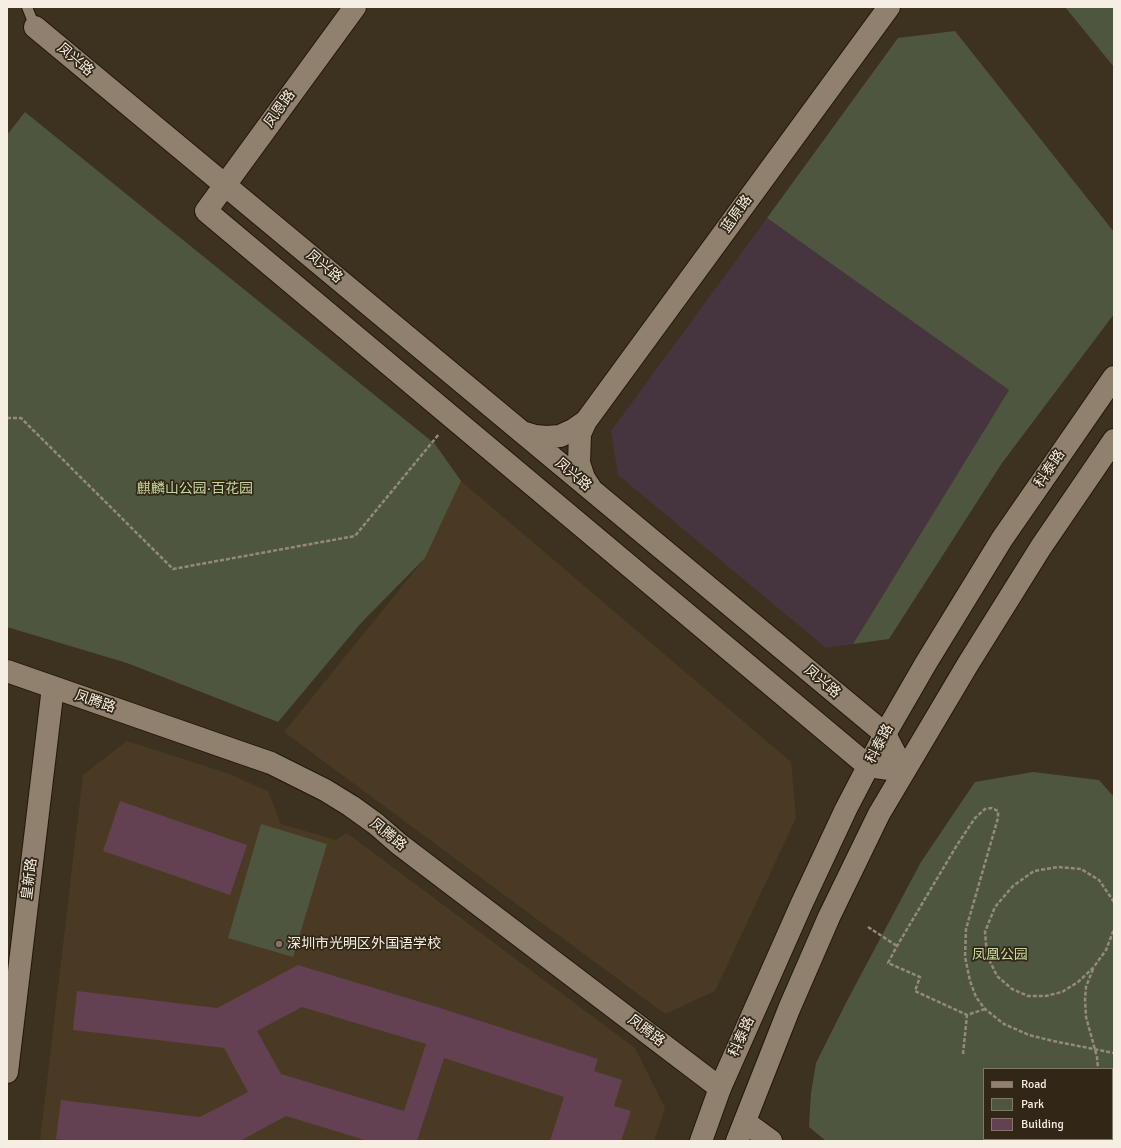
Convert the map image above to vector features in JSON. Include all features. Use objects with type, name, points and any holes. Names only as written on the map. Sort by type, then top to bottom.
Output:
[{"type":"street","name":"凤恩路","points":[[355,7],[206,211],[452,418]]},
{"type":"street","name":"蓝原路","points":[[592,490],[584,478],[579,463],[580,434],[586,421],[889,7]]},
{"type":"street","name":"凤兴路","points":[[35,27],[885,734],[904,771]]},
{"type":"street","name":"科泰路","points":[[701,1141],[720,1088],[802,903],[846,808],[885,734],[926,662],[1002,539],[1114,377]]},
{"type":"street","points":[[452,418],[868,766],[904,771]]},
{"type":"street","name":"蓝原路","points":[[522,432],[535,436],[560,436],[573,430],[586,421]]},
{"type":"street","points":[[771,1141],[741,1131],[789,1009],[829,917],[879,814],[968,664],[1041,547],[1114,440]]},
{"type":"street","name":"凤腾路","points":[[7,671],[264,761],[325,790],[376,824],[399,844],[720,1088]]},
{"type":"street","name":"皇新路","points":[[7,1072],[53,687]]},
{"type":"lane","points":[[27,7],[35,27]]},
{"type":"path","points":[[7,418],[21,418],[173,569],[355,536],[452,418]]},
{"type":"path","points":[[985,1009],[967,1015],[915,991],[920,977],[888,963],[953,852],[975,818],[985,809],[992,808],[998,811],[998,818],[966,929],[965,957],[970,981],[976,997],[985,1009],[1004,1024],[1029,1035],[1114,1053]]},
{"type":"path","points":[[1114,902],[1099,880],[1081,869],[1058,867],[1034,871],[1013,886],[995,907],[985,932],[987,955],[997,976],[1012,989],[1028,996],[1046,996],[1062,992],[1078,982],[1093,968],[1106,950],[1114,929]]},
{"type":"path","points":[[868,927],[897,946]]},
{"type":"path","points":[[1093,968],[1086,987],[1084,999],[1086,1017],[1095,1048],[1098,1068]]},
{"type":"path","points":[[963,1054],[967,1015]]},
{"type":"shaded area","points":[[767,218],[1009,390],[853,644],[826,648],[618,475],[611,431]]},
{"type":"shaded area","points":[[461,481],[791,762],[796,818],[715,991],[665,1014],[284,732],[425,558]]},
{"type":"shaded area","name":"深圳市光明区外国语学校","points":[[127,741],[227,773],[268,791],[281,824],[336,840],[347,833],[635,1048],[665,1108],[654,1141],[40,1141],[83,775]]},
{"type":"green space","points":[[1065,7],[1114,7],[1114,67]]},
{"type":"green space","points":[[955,31],[1114,232],[1114,314],[1002,463],[889,639],[853,644],[1009,390],[767,218],[898,38]]},
{"type":"green space","name":"麒麟山公园·百花园","points":[[25,112],[435,444],[461,481],[425,558],[361,623],[278,722],[127,663],[7,627],[7,135]]},
{"type":"green space","name":"凤凰公园","points":[[1033,772],[1099,780],[1114,797],[1114,1141],[826,1141],[809,1127],[811,1093],[816,1063],[848,999],[921,862],[975,782]]},
{"type":"green space","points":[[261,824],[327,844],[293,957],[228,938]]},
{"type":"building","points":[[120,801],[247,845],[230,895],[103,851]]},
{"type":"building","points":[[298,965],[437,1007],[598,1059],[594,1071],[622,1080],[614,1106],[631,1111],[621,1141],[550,1141],[564,1097],[444,1058],[417,1141],[368,1141],[286,1116],[240,1141],[70,1141],[56,1139],[61,1100],[200,1117],[248,1092],[224,1048],[73,1030],[77,991],[217,1008]],"holes":[[[302,1007],[426,1044],[404,1111],[281,1074],[257,1031]]]},
{"type":"building","points":[[1113,1126],[1114,1127],[1113,1139]]},
{"type":"building","points":[[1050,1140],[1111,1140],[1110,1141],[1049,1141]]},
{"type":"place","name":"深圳市光明区外国语学校","points":[[279,944]]}]
